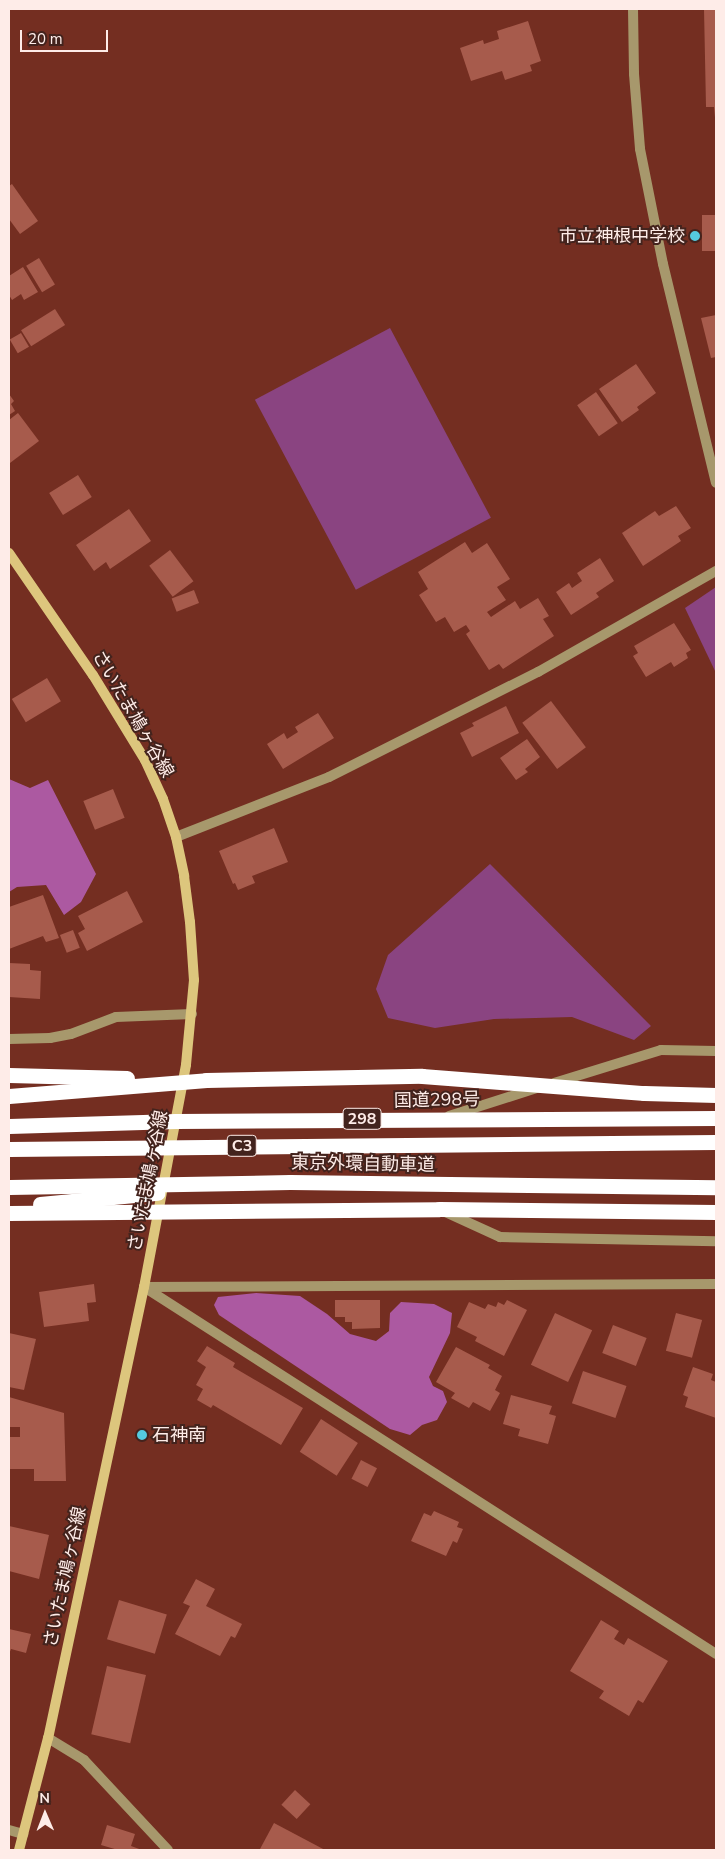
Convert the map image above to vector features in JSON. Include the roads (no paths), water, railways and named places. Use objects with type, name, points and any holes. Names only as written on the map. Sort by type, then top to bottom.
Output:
[{"type":"highway","points":[[9,1075],[206,1080],[422,1076],[644,1093],[716,1095]]},
{"type":"highway","points":[[9,1096],[206,1080]]},
{"type":"highway","name":"国道298号","points":[[9,1126],[176,1121],[441,1118],[716,1118]]},
{"type":"highway","name":"東京外環自動車道","points":[[9,1149],[716,1142]]},
{"type":"highway","points":[[9,1207],[290,1182]]},
{"type":"highway","name":"東京外環自動車道","points":[[9,1187],[290,1182],[716,1187]]},
{"type":"highway","points":[[9,1213],[439,1209],[716,1212]]},
{"type":"main road","name":"さいたま鳩ヶ谷線","points":[[9,554],[93,675],[145,760],[163,799],[176,837],[190,922],[194,980],[192,1014],[176,1121],[144,1287],[48,1738],[19,1850]]},
{"type":"street","points":[[633,9],[634,74],[640,149],[663,264],[716,483]]},
{"type":"street","points":[[176,837],[329,777],[538,672],[716,571]]},
{"type":"street","points":[[9,1039],[50,1038],[71,1034],[116,1017],[192,1014]]},
{"type":"street","points":[[441,1118],[660,1050],[716,1051]]},
{"type":"street","points":[[439,1209],[500,1238],[716,1241]]},
{"type":"street","points":[[144,1287],[716,1284]]},
{"type":"street","points":[[144,1287],[716,1654]]},
{"type":"street","points":[[48,1738],[84,1760],[168,1850]]},
{"type":"street","points":[[9,1830],[23,1834]]},
{"type":"place","name":"市立神根中学校","points":[[695,236]]},
{"type":"place","name":"石神南","points":[[142,1435]]}]
